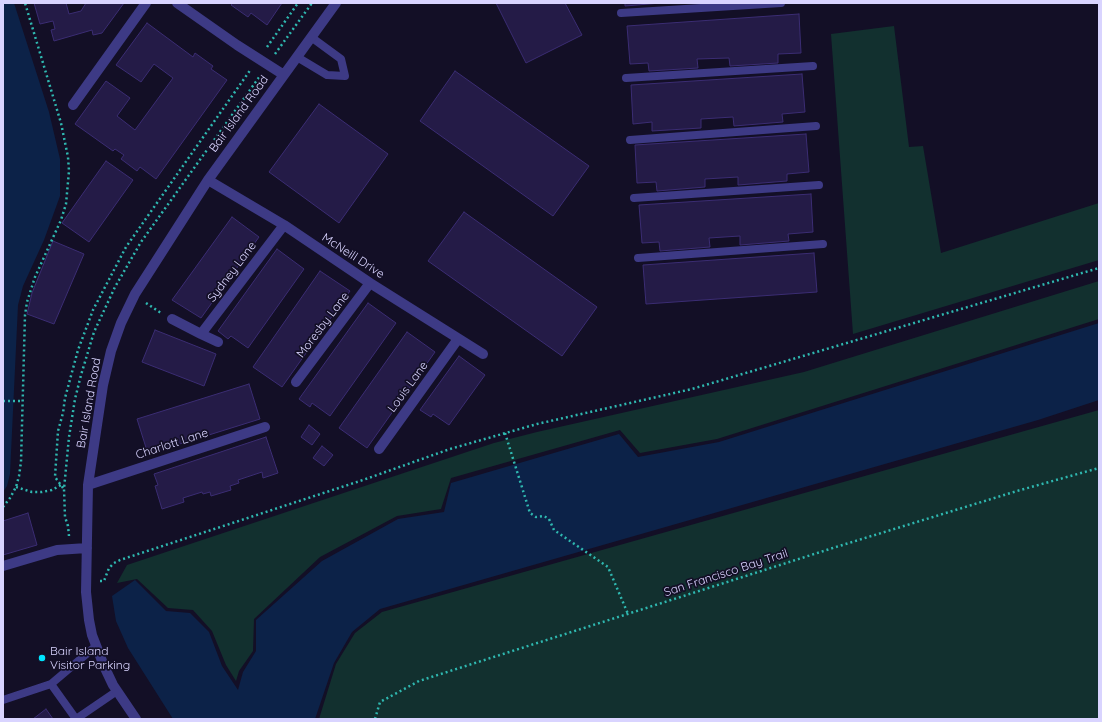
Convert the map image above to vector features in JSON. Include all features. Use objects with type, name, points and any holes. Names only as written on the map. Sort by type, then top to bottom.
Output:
[{"type":"street","points":[[73,105],[146,3]]},
{"type":"street","points":[[177,3],[258,59],[284,75]]},
{"type":"street","name":"Bair Island Road","points":[[136,719],[117,691],[104,666],[96,646],[89,620],[86,592],[88,485],[103,385],[111,351],[118,330],[135,294],[208,180],[336,3]]},
{"type":"street","name":"McNeill Drive","points":[[208,180],[284,225],[370,283],[483,354]]},
{"type":"street","name":"Sydney Lane","points":[[201,334],[284,225]]},
{"type":"street","name":"Moresby Lane","points":[[296,382],[370,283]]},
{"type":"street","points":[[172,319],[218,342]]},
{"type":"street","name":"Louis Lane","points":[[379,449],[458,339]]},
{"type":"street","name":"Charlott Lane","points":[[88,485],[265,427]]},
{"type":"street","points":[[3,566],[57,550],[87,548]]},
{"type":"lane","points":[[621,13],[781,3]]},
{"type":"lane","points":[[297,57],[327,75],[346,76],[341,59],[311,37]]},
{"type":"lane","points":[[626,78],[813,66]]},
{"type":"lane","points":[[630,140],[816,126]]},
{"type":"lane","points":[[634,198],[819,185]]},
{"type":"lane","points":[[638,258],[823,244]]},
{"type":"lane","points":[[3,700],[50,684],[96,646]]},
{"type":"lane","points":[[50,684],[76,719],[117,691]]},
{"type":"path","points":[[3,507],[16,487],[21,462],[21,401],[25,315],[27,302],[35,277],[61,220],[66,204],[69,171],[68,157],[61,123],[25,3]]},
{"type":"path","points":[[69,538],[68,526],[65,517],[64,489],[55,477],[58,431],[78,350],[92,310],[126,247],[298,3]]},
{"type":"path","points":[[95,580],[104,581],[109,568],[120,560],[363,480],[450,449],[537,424],[692,389],[1099,268]]},
{"type":"path","points":[[135,294],[159,312],[172,319]]},
{"type":"path","points":[[3,401],[21,401]]},
{"type":"path","points":[[505,434],[530,513],[536,517],[544,516],[549,519],[554,530],[608,567],[628,614]]},
{"type":"path","name":"San Francisco Bay Trail","points":[[375,719],[380,702],[419,681],[1017,491],[1099,468]]},
{"type":"path","points":[[16,487],[32,492],[42,492],[52,490],[61,485]]},
{"type":"green space","points":[[894,26],[909,147],[923,146],[941,253],[1099,203],[1099,260],[853,334],[831,34]]},
{"type":"green space","points":[[1099,281],[1099,319],[717,439],[640,453],[620,430],[451,478],[441,509],[397,516],[320,557],[254,619],[253,651],[239,671],[236,681],[226,665],[212,631],[193,610],[168,608],[137,579],[117,583],[127,565],[494,443],[804,372]]},
{"type":"green space","points":[[1099,410],[1099,719],[319,719],[336,664],[355,633],[382,612]]},
{"type":"water","points":[[3,3],[14,3],[49,112],[60,159],[60,196],[44,240],[23,286],[18,305],[10,474],[7,486],[3,492]]},
{"type":"water","points":[[1099,323],[1099,400],[1038,420],[380,609],[352,632],[334,663],[315,719],[173,719],[128,648],[116,621],[112,596],[135,580],[166,611],[190,613],[209,632],[222,666],[238,690],[243,672],[256,651],[256,620],[322,561],[398,519],[444,512],[451,483],[619,434],[638,457],[719,442]]},
{"type":"building","points":[[34,3],[66,3],[69,14],[81,11],[86,3],[124,3],[102,33],[93,35],[92,30],[54,41],[51,30],[55,29],[53,21],[40,24]]},
{"type":"building","points":[[233,3],[282,3],[267,25],[251,13],[248,17],[231,5]]},
{"type":"building","points":[[496,3],[565,3],[582,35],[526,63]]},
{"type":"building","points":[[625,3],[661,3],[625,6]]},
{"type":"building","points":[[799,14],[801,53],[778,54],[778,63],[730,66],[729,58],[697,59],[698,68],[649,71],[648,63],[630,64],[627,26]]},
{"type":"building","points":[[147,23],[193,57],[195,53],[213,66],[211,69],[227,80],[156,179],[140,167],[137,171],[121,159],[124,155],[115,149],[113,151],[75,124],[106,81],[130,98],[117,116],[135,130],[173,78],[154,64],[141,82],[116,65]]},
{"type":"building","points":[[455,71],[589,166],[553,216],[420,121]]},
{"type":"building","points":[[802,74],[805,112],[782,114],[783,122],[734,126],[733,117],[701,119],[701,128],[652,131],[652,122],[633,124],[631,85]]},
{"type":"building","points":[[319,104],[388,154],[339,223],[269,172]]},
{"type":"building","points":[[806,134],[809,172],[787,174],[787,181],[738,185],[738,177],[705,179],[705,187],[657,191],[656,182],[637,183],[635,145]]},
{"type":"building","points":[[106,161],[133,180],[89,242],[62,223]]},
{"type":"building","points":[[811,194],[813,232],[788,234],[789,241],[740,245],[740,236],[709,238],[710,247],[660,251],[659,242],[642,243],[639,205]]},
{"type":"building","points":[[464,212],[597,307],[562,356],[428,261]]},
{"type":"building","points":[[232,217],[259,237],[201,318],[172,300]]},
{"type":"building","points":[[53,241],[84,254],[54,324],[27,314],[32,293]]},
{"type":"building","points":[[277,249],[304,269],[248,348],[231,336],[228,339],[218,331]]},
{"type":"building","points":[[814,253],[817,292],[646,304],[643,265]]},
{"type":"building","points":[[320,271],[350,291],[282,387],[253,367]]},
{"type":"building","points":[[368,303],[396,323],[330,416],[312,403],[310,407],[299,399]]},
{"type":"building","points":[[155,330],[216,354],[204,386],[142,362]]},
{"type":"building","points":[[407,332],[435,352],[367,448],[339,428]]},
{"type":"building","points":[[459,356],[485,375],[449,425],[433,414],[431,417],[420,410]]},
{"type":"building","points":[[249,384],[260,419],[148,454],[137,419]]},
{"type":"building","points":[[309,425],[320,434],[312,445],[301,437]]},
{"type":"building","points":[[266,437],[278,473],[263,478],[262,472],[238,480],[239,483],[230,486],[231,490],[211,496],[210,492],[203,494],[202,492],[183,498],[184,502],[162,509],[155,486],[158,485],[154,474]]},
{"type":"building","points":[[322,446],[333,455],[324,466],[313,458]]},
{"type":"building","points":[[28,513],[37,545],[3,555],[3,521]]},
{"type":"building","points":[[46,709],[53,719],[33,719]]},
{"type":"place","name":"Bair Island Visitor Parking","points":[[42,658]]}]
